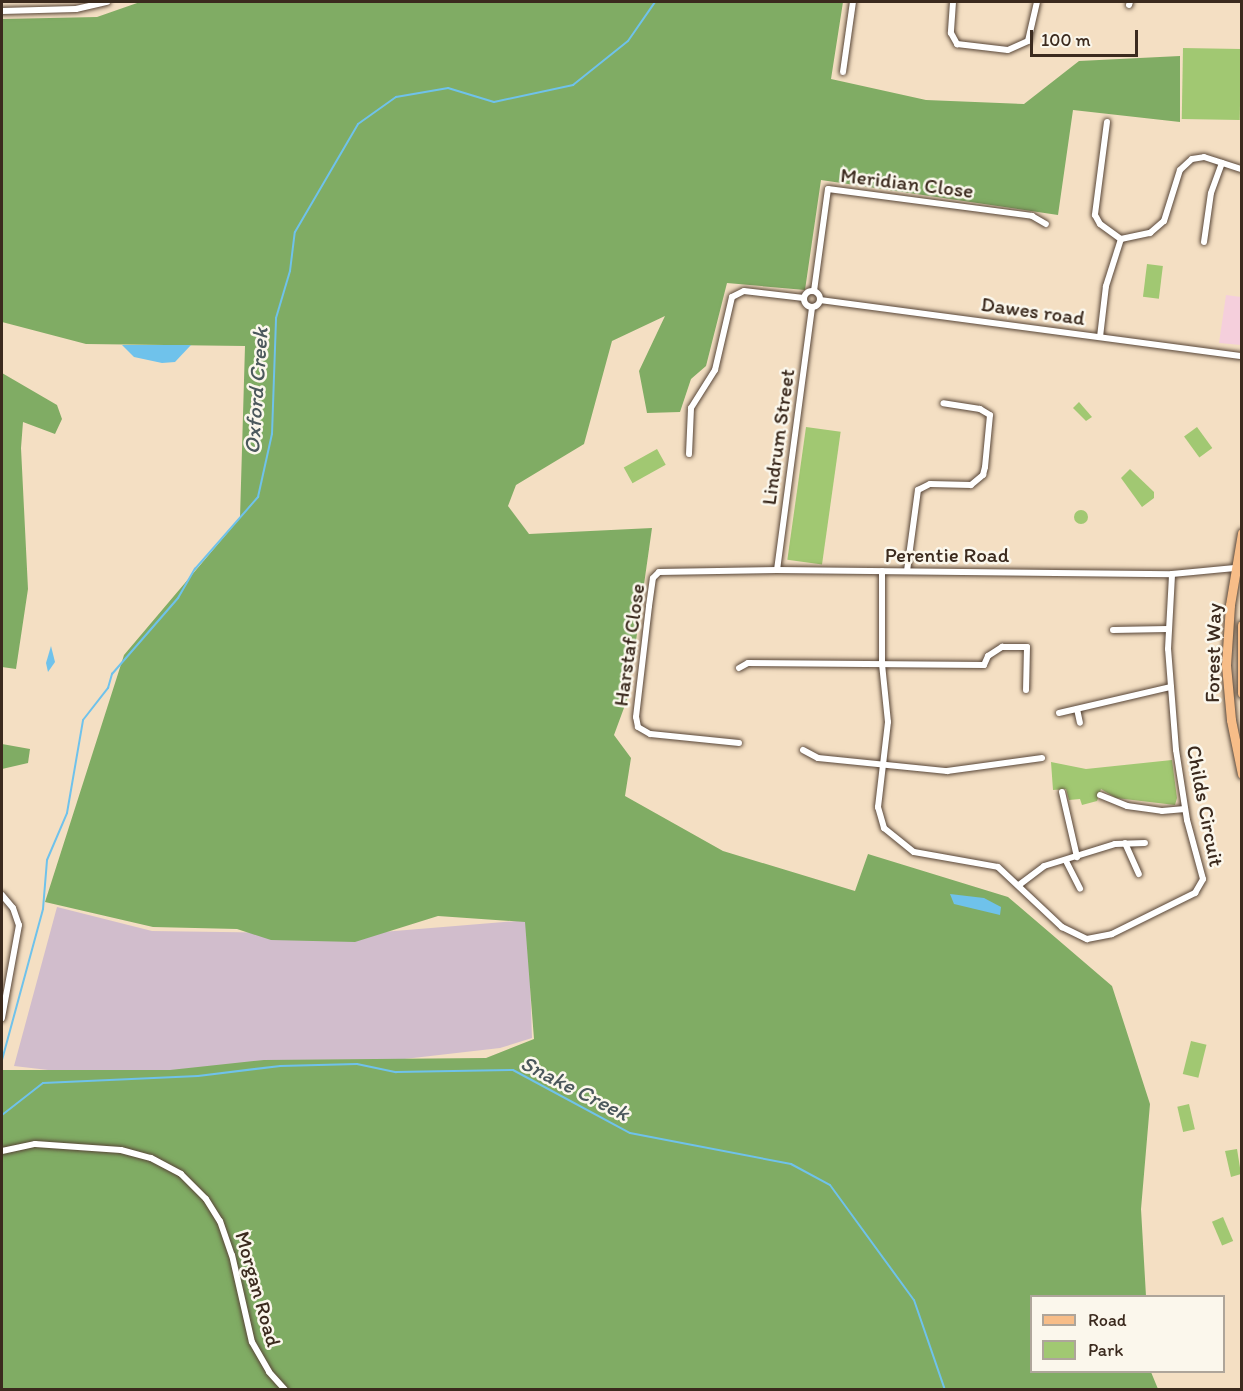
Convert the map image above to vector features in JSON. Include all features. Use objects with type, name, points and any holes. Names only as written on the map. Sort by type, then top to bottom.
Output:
[{"type":"main road","name":"Forest Way","points":[[1242,533],[1235,568],[1226,666],[1231,720],[1242,774]]},
{"type":"main road","name":"Forest Way","points":[[1242,625],[1242,693]]},
{"type":"street","points":[[2,11],[76,9],[107,2]]},
{"type":"street","points":[[843,72],[853,2]]},
{"type":"street","points":[[953,2],[951,33],[957,44],[1008,50],[1028,41],[1038,2]]},
{"type":"street","points":[[1107,122],[1095,215],[1100,224],[1121,239],[1150,233],[1164,221],[1175,180],[1186,163],[1198,157],[1242,169]]},
{"type":"street","points":[[1204,242],[1210,193],[1222,163]]},
{"type":"street","name":"Meridian Close","points":[[814,291],[828,189],[1032,216],[1046,224]]},
{"type":"street","points":[[1100,337],[1106,286],[1121,239]]},
{"type":"street","points":[[689,454],[691,408],[715,370],[732,297],[744,291],[804,298],[814,291],[820,300],[812,308],[804,298]]},
{"type":"street","name":"Dawes road","points":[[820,300],[1242,356]]},
{"type":"street","name":"Lindrum Street","points":[[777,570],[812,308]]},
{"type":"street","points":[[907,571],[918,490],[931,484],[971,484],[983,475],[985,467],[990,415],[980,409],[943,404]]},
{"type":"street","name":"Perentie Road","points":[[658,572],[777,570],[1172,574],[1235,568]]},
{"type":"street","name":"Childs Circuit","points":[[882,571],[882,664],[888,722],[879,817],[891,836],[914,852],[998,867],[1071,933],[1087,939],[1112,934],[1201,887],[1202,873],[1185,809],[1171,687],[1168,629],[1172,574]]},
{"type":"street","name":"Harstaf Close","points":[[658,572],[651,589],[636,717],[638,727],[650,734],[739,743]]},
{"type":"street","points":[[1113,630],[1168,629]]},
{"type":"street","points":[[739,668],[748,663],[984,665],[988,656],[1002,647],[1027,647],[1026,690]]},
{"type":"street","points":[[1059,713],[1171,687]]},
{"type":"street","points":[[1077,709],[1080,723]]},
{"type":"street","points":[[803,750],[818,758],[884,761],[953,771],[1042,758]]},
{"type":"street","points":[[1062,792],[1077,857]]},
{"type":"street","points":[[1100,795],[1127,806],[1162,811],[1185,809]]},
{"type":"street","points":[[1019,885],[1034,870],[1125,843],[1145,843]]},
{"type":"street","points":[[1125,843],[1139,874]]},
{"type":"street","points":[[1066,861],[1080,889]]},
{"type":"street","points":[[2,1018],[19,926],[14,908],[3,896]]},
{"type":"street","name":"Morgan Road","points":[[2,1151],[34,1144],[121,1150],[151,1158],[180,1174],[206,1199],[220,1221],[232,1255],[252,1342],[269,1372],[285,1389]]},
{"type":"shaded area","points":[[1226,295],[1241,297],[1241,345],[1219,343]]},
{"type":"shaded area","points":[[57,907],[152,931],[358,934],[528,920],[532,1038],[500,1048],[177,1085],[14,1066]]},
{"type":"green space","points":[[140,2],[843,2],[831,79],[926,100],[1024,104],[1079,61],[1180,56],[1180,122],[1073,110],[1058,215],[821,180],[805,290],[727,283],[706,366],[691,379],[680,412],[647,413],[639,371],[665,316],[612,341],[584,444],[516,485],[508,506],[529,534],[652,528],[628,697],[614,735],[631,758],[625,796],[723,851],[855,891],[868,854],[1008,897],[1112,986],[1150,1104],[1141,1209],[1146,1295],[1030,1295],[1030,1373],[1151,1373],[1158,1389],[2,1389],[2,1070],[170,1070],[264,1060],[486,1058],[534,1039],[525,922],[438,916],[355,942],[271,940],[237,929],[153,927],[45,902],[124,655],[240,518],[245,346],[86,344],[2,322],[2,19],[97,17]]},
{"type":"green space","points":[[1183,48],[1241,49],[1240,120],[1182,119]]},
{"type":"green space","points":[[1147,264],[1163,266],[1159,299],[1143,297]]},
{"type":"green space","points":[[2,373],[57,405],[62,419],[55,434],[23,422],[21,448],[28,589],[16,669],[2,667]]},
{"type":"green space","points":[[1079,402],[1092,417],[1086,421],[1073,408]]},
{"type":"green space","points":[[806,427],[841,432],[822,565],[787,560]]},
{"type":"green space","points":[[1197,427],[1212,448],[1199,457],[1184,436]]},
{"type":"green space","points":[[657,449],[666,465],[632,483],[624,467]]},
{"type":"green space","points":[[1130,469],[1154,492],[1154,498],[1142,507],[1121,478]]},
{"type":"green space","points":[[1081,510],[1086,512],[1088,517],[1086,522],[1081,524],[1076,522],[1074,517],[1076,512]]},
{"type":"green space","points":[[2,744],[30,749],[28,763],[2,769]]},
{"type":"green space","points":[[1172,760],[1177,798],[1175,805],[1116,798],[1101,789],[1097,801],[1082,805],[1080,799],[1069,800],[1066,789],[1053,790],[1051,762],[1086,769]]},
{"type":"green space","points":[[1191,1041],[1207,1045],[1198,1078],[1183,1074]]},
{"type":"green space","points":[[1189,1104],[1195,1129],[1183,1132],[1177,1107]]},
{"type":"green space","points":[[1237,1149],[1241,1174],[1231,1177],[1225,1151]]},
{"type":"green space","points":[[1223,1217],[1233,1241],[1222,1246],[1212,1222]]},
{"type":"water","points":[[122,345],[191,345],[175,362],[162,363],[134,357]]},
{"type":"water","points":[[51,646],[55,662],[48,672],[46,663]]},
{"type":"water","points":[[950,894],[984,898],[1001,907],[1000,915],[954,904]]},
{"type":"waterway","name":"Oxford Creek","points":[[2,1060],[43,909],[47,860],[67,813],[83,720],[108,688],[112,674],[178,598],[195,569],[258,497],[272,434],[276,318],[290,271],[295,232],[358,124],[396,97],[448,88],[494,102],[573,85],[628,41],[655,2]]},
{"type":"waterway","name":"Snake Creek","points":[[2,1115],[43,1083],[198,1076],[280,1066],[357,1064],[396,1072],[513,1070],[630,1133],[791,1164],[830,1185],[914,1300],[945,1390]]}]
